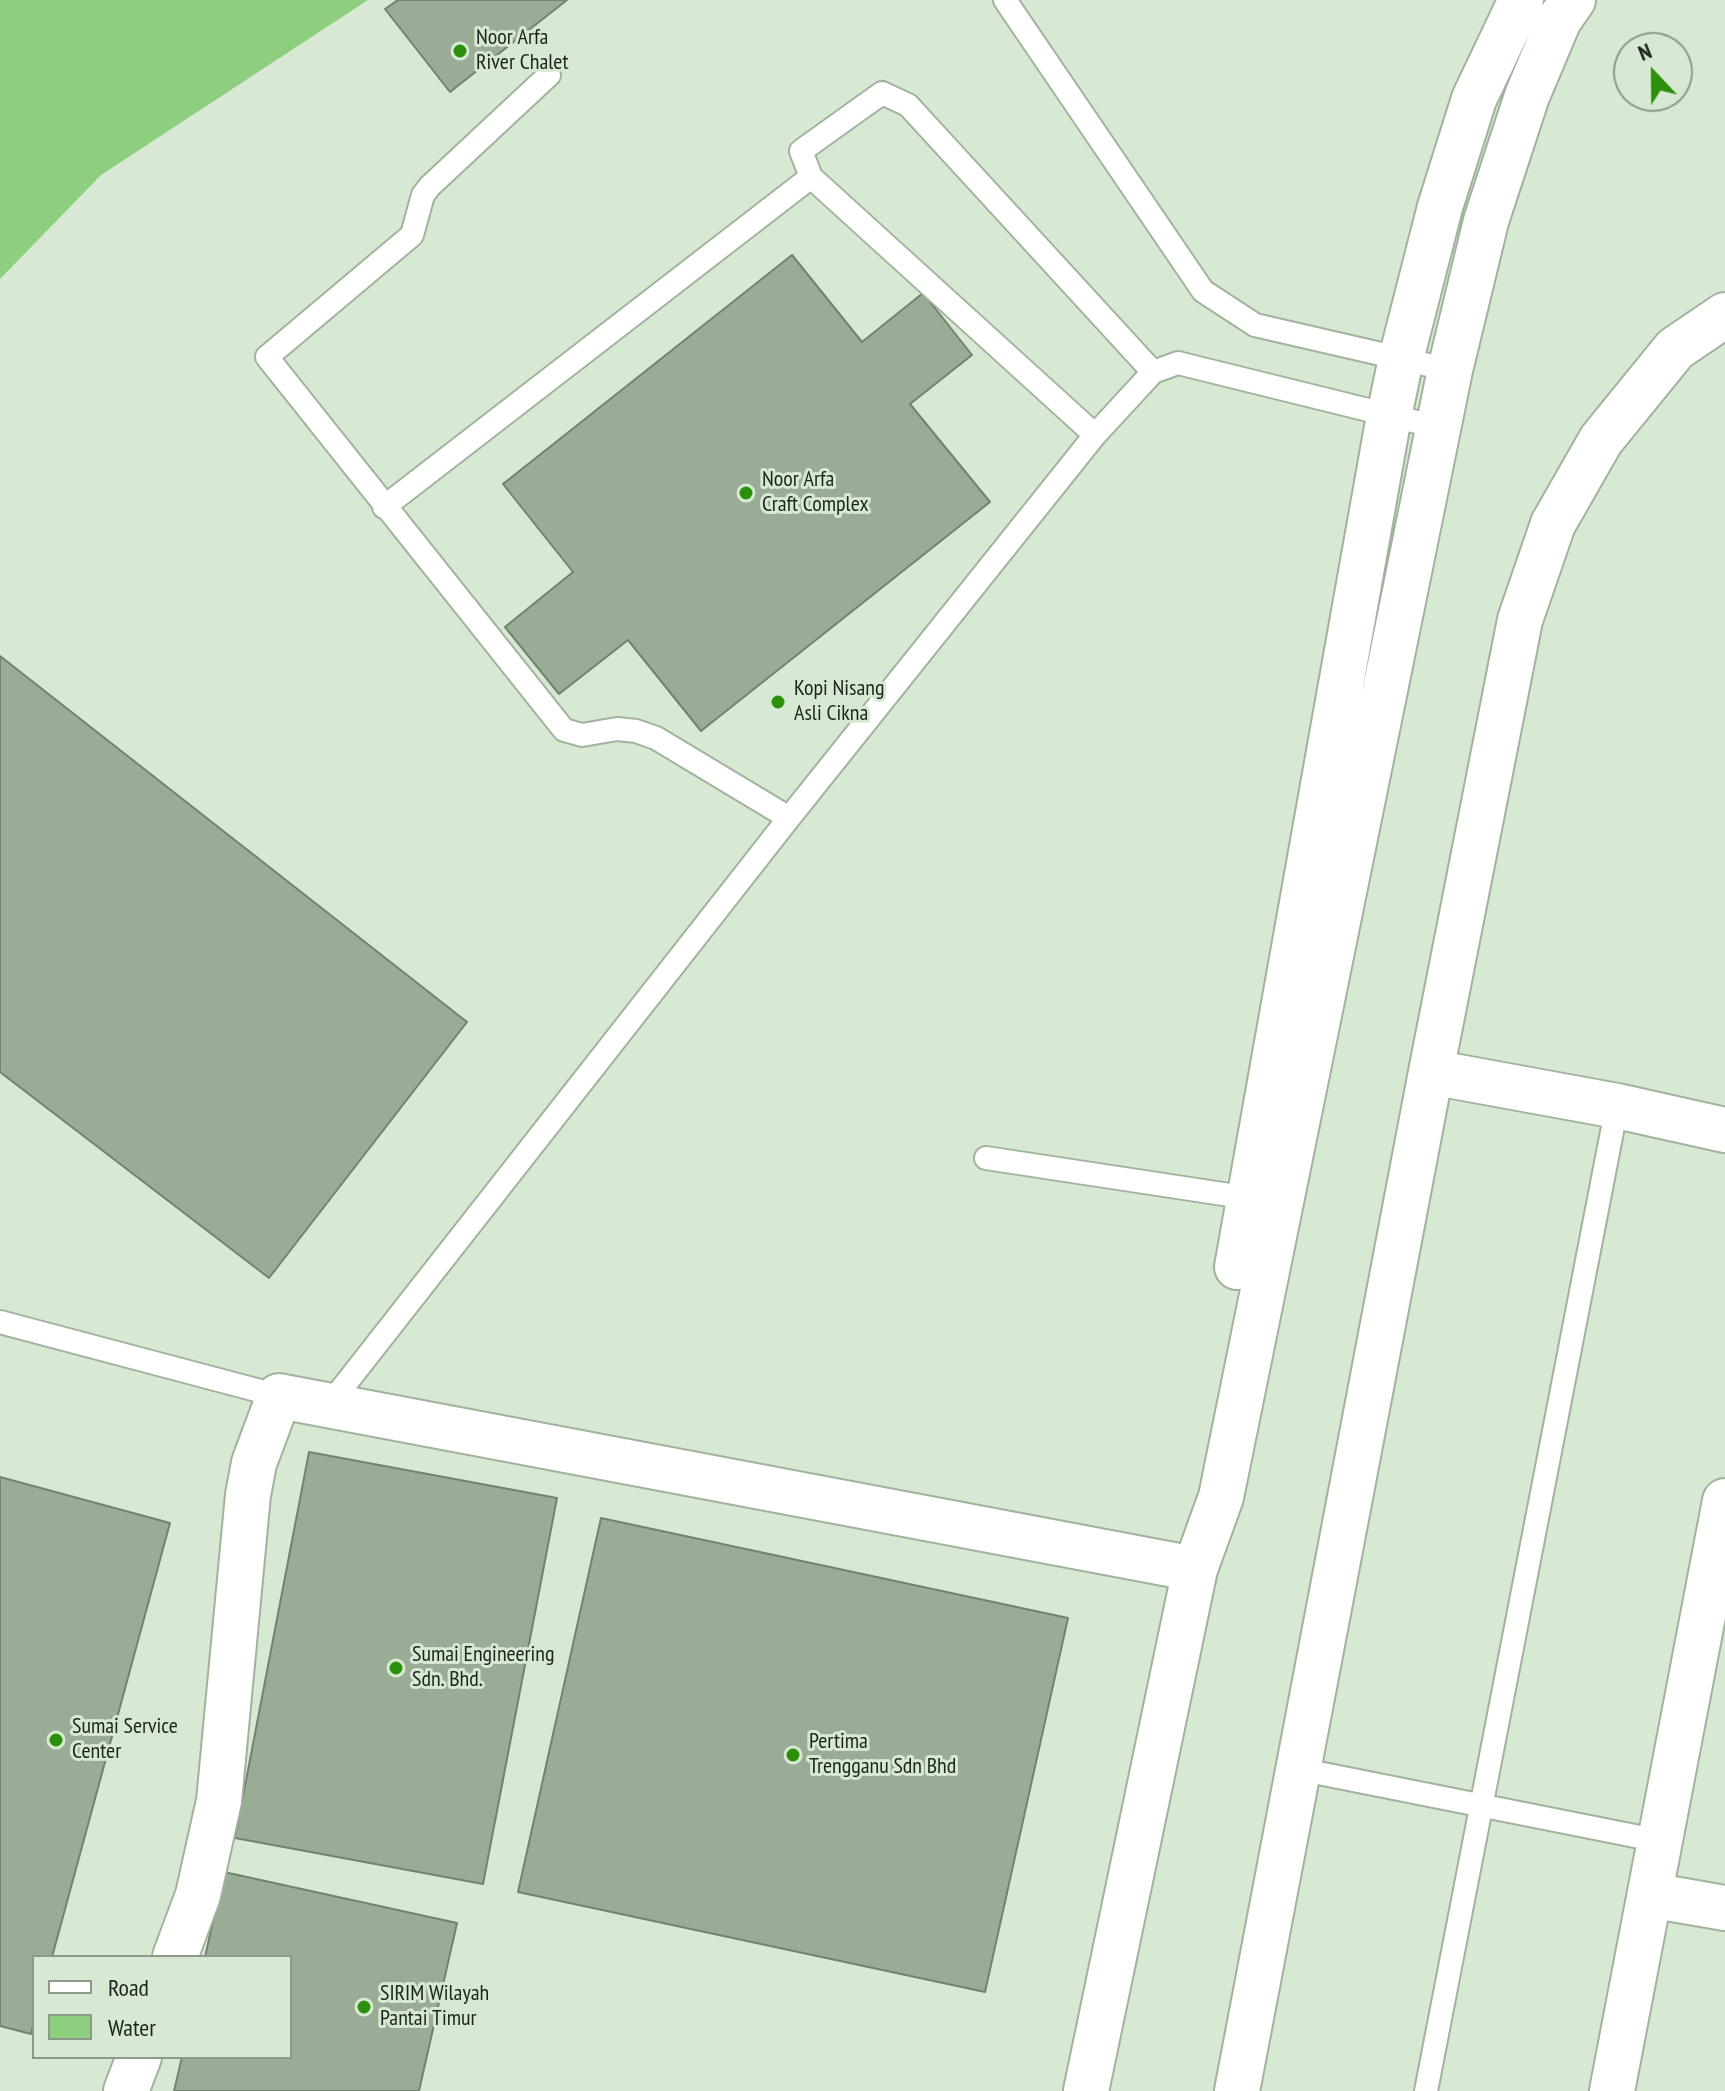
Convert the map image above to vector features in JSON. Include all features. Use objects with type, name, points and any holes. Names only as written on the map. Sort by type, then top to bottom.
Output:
[{"type":"street","points":[[1265,1200],[1389,416],[1401,359],[1440,207],[1474,99],[1521,0]]},
{"type":"street","points":[[1086,2091],[1195,1569],[1195,1491],[1265,1200],[1450,370],[1486,221],[1522,110],[1559,20],[1573,0]]},
{"type":"street","points":[[1237,2091],[1520,620],[1553,524],[1601,440],[1675,349],[1725,315]]},
{"type":"street","points":[[1431,1072],[1617,1106],[1725,1130]]},
{"type":"street","points":[[176,1955],[198,1895],[219,1801],[248,1495],[254,1463],[279,1396],[1195,1569]]},
{"type":"street","points":[[1612,2091],[1725,1501]]},
{"type":"street","points":[[1650,1895],[1725,1908]]},
{"type":"street","points":[[126,2091],[138,2059]]},
{"type":"lane","points":[[1005,0],[1203,291],[1255,325],[1450,370]]},
{"type":"lane","points":[[549,75],[430,186],[423,195],[412,235],[267,357],[564,730],[582,735],[617,729],[656,738],[789,818]]},
{"type":"lane","points":[[1095,435],[811,177],[801,151],[882,93],[908,105],[1153,372]]},
{"type":"lane","points":[[384,507],[811,177]]},
{"type":"lane","points":[[329,1405],[789,818],[1095,435],[1153,372],[1178,363],[1437,427]]},
{"type":"lane","points":[[1426,2091],[1617,1106]]},
{"type":"lane","points":[[986,1158],[1265,1200]]},
{"type":"lane","points":[[0,1322],[279,1396]]},
{"type":"lane","points":[[1298,1769],[1660,1841]]},
{"type":"water","points":[[0,0],[368,0],[101,175],[0,279]]},
{"type":"building","name":"Noor Arfa River Chalet","points":[[398,0],[567,0],[450,92],[385,9]]},
{"type":"building","name":"Noor Arfa Craft Complex","points":[[792,255],[862,342],[923,293],[972,355],[910,404],[990,502],[701,731],[628,640],[559,694],[505,627],[573,572],[503,484]]},
{"type":"building","points":[[0,656],[467,1022],[269,1278],[0,1072]]},
{"type":"building","name":"Sumai Engineering Sdn. Bhd.","points":[[309,1452],[557,1498],[483,1884],[235,1838]]},
{"type":"building","name":"Sumai Service Center","points":[[0,1477],[170,1523],[53,1955],[32,1955],[31,2034],[0,2026]]},
{"type":"building","name":"Pertima Trengganu Sdn Bhd","points":[[601,1518],[1068,1618],[985,1992],[518,1892]]},
{"type":"building","name":"SIRIM Wilayah Pantai Timur","points":[[224,1872],[457,1923],[419,2091],[174,2091],[182,2059],[292,2059],[292,1955],[205,1955]]},
{"type":"place","name":"Noor Arfa River Chalet","points":[[460,51]]},
{"type":"place","name":"Noor Arfa Craft Complex","points":[[746,493]]},
{"type":"place","name":"Kopi Nisang Asli Cikna","points":[[778,702]]},
{"type":"place","name":"Sumai Engineering Sdn. Bhd.","points":[[396,1668]]},
{"type":"place","name":"Sumai Service Center","points":[[56,1740]]},
{"type":"place","name":"Pertima Trengganu Sdn Bhd","points":[[793,1755]]},
{"type":"place","name":"SIRIM Wilayah Pantai Timur","points":[[364,2007]]}]
